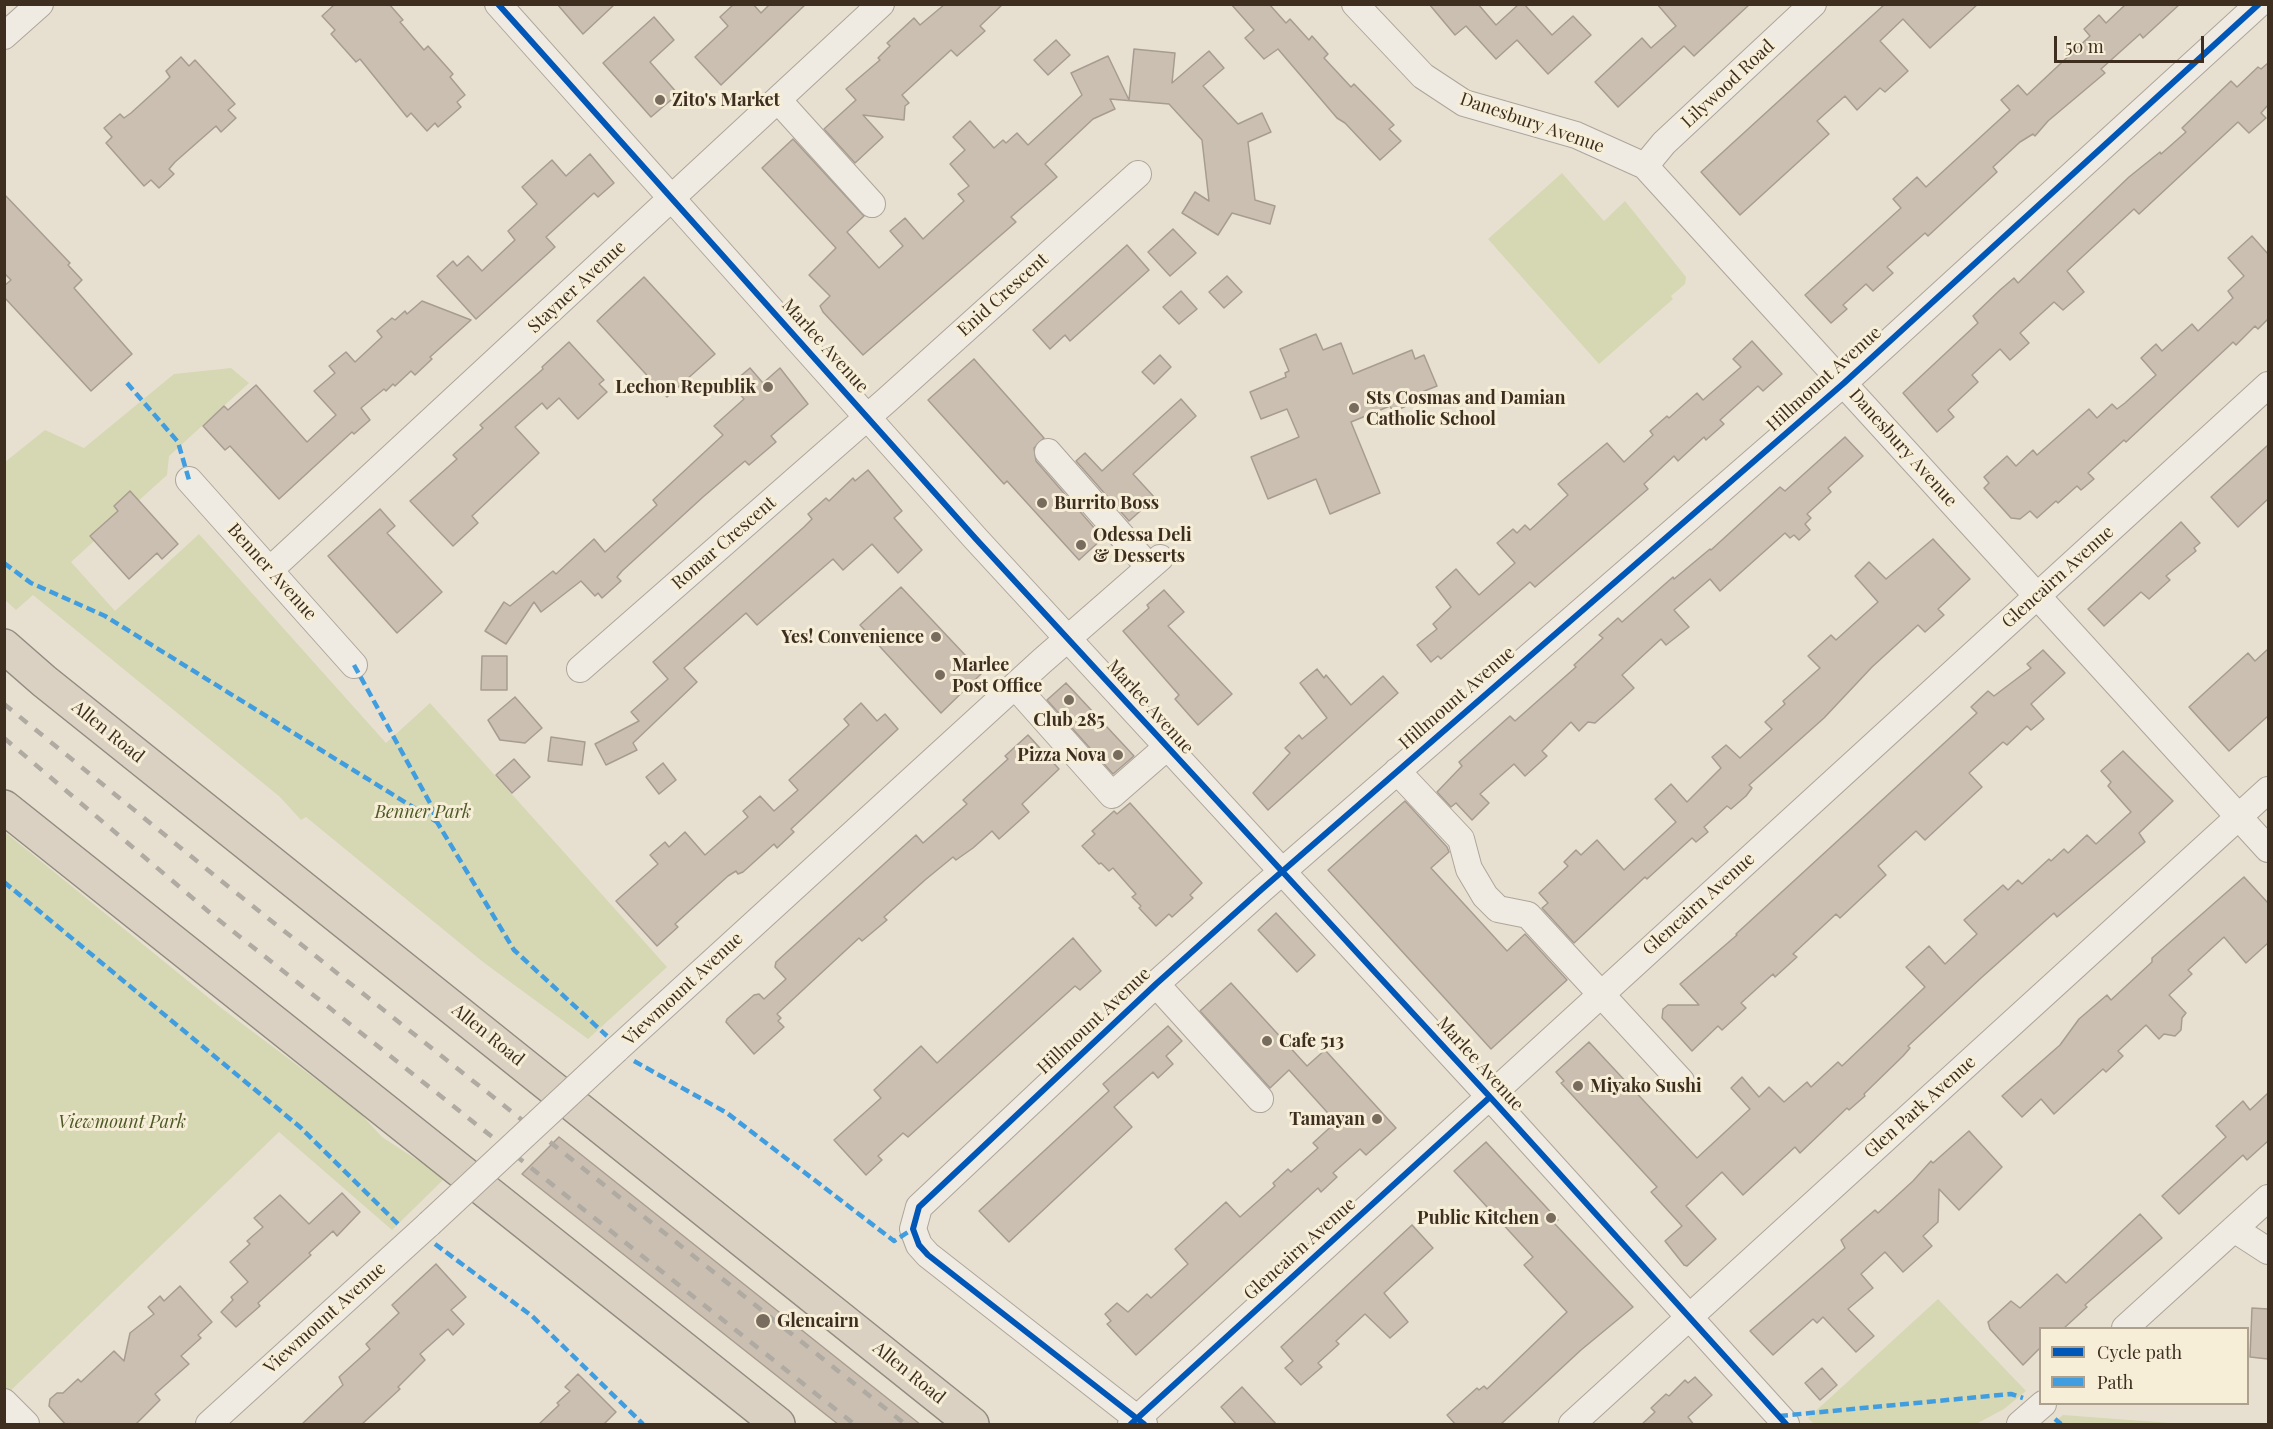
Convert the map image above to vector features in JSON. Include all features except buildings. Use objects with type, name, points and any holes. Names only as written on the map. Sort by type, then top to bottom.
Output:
[{"type":"highway","name":"Allen Road","points":[[4,646],[44,681],[972,1425]]},
{"type":"highway","points":[[4,807],[778,1425]]},
{"type":"street","points":[[4,36],[40,4]]},
{"type":"street","name":"Marlee Avenue","points":[[498,4],[1067,639],[1490,1097],[1786,1425]]},
{"type":"street","name":"Stayner Avenue","points":[[271,569],[881,4]]},
{"type":"street","name":"Danesbury Avenue","points":[[1355,4],[1423,76],[1464,103],[1576,135],[1645,166],[2268,849]]},
{"type":"street","name":"Hillmount Avenue","points":[[1137,1423],[928,1256],[919,1245],[913,1229],[919,1207],[1156,984],[1281,872],[1844,383],[2259,4]]},
{"type":"street","name":"Lilywood Road","points":[[1645,166],[1664,143],[1809,6]]},
{"type":"street","points":[[778,100],[872,204]]},
{"type":"street","name":"Enid Crescent","points":[[868,416],[1138,174]]},
{"type":"street","name":"Glencairn Avenue","points":[[1137,1423],[1602,993],[2268,385]]},
{"type":"street","name":"Romar Crescent","points":[[580,669],[868,416]]},
{"type":"street","name":"Viewmount Avenue","points":[[209,1425],[1015,686],[1155,562],[1048,452]]},
{"type":"street","name":"Benner Avenue","points":[[189,480],[271,569],[354,665]]},
{"type":"street","points":[[1015,686],[1112,795],[1167,747]]},
{"type":"street","points":[[1397,771],[1461,839],[1469,868],[1485,896],[1498,909],[1528,915],[1681,1081]]},
{"type":"street","name":"Glen Park Avenue","points":[[1572,1425],[2268,790]]},
{"type":"street","points":[[1156,984],[1260,1099]]},
{"type":"street","points":[[2127,1327],[2268,1198]]},
{"type":"street","points":[[2234,1229],[2268,1251]]},
{"type":"street","points":[[4,1402],[26,1425]]},
{"type":"street","points":[[2020,1425],[2042,1405]]},
{"type":"green space","points":[[1562,173],[1604,221],[1625,201],[1686,277],[1685,284],[1671,296],[1673,299],[1599,364],[1488,239]]},
{"type":"green space","name":"Benner Park","points":[[231,368],[249,383],[169,456],[167,475],[71,562],[115,611],[199,534],[386,743],[430,703],[667,967],[588,1039],[483,962],[306,817],[301,820],[280,797],[33,595],[16,610],[5,600],[5,462],[45,430],[84,448],[174,374]]},
{"type":"green space","name":"Viewmount Park","points":[[5,832],[220,1007],[358,1111],[382,1137],[445,1178],[392,1230],[279,1132],[5,1396]]},
{"type":"green space","points":[[1938,1299],[2026,1391],[2004,1409],[1976,1424],[1814,1424],[1808,1418]]},
{"type":"green space","points":[[2063,1415],[2184,1424],[2052,1424]]},
{"type":"railway","points":[[4,704],[230,888],[905,1424]]},
{"type":"railway","points":[[4,738],[215,917],[854,1424]]},
{"type":"marked path","points":[[127,383],[178,442],[189,480]]},
{"type":"marked path","points":[[4,563],[31,583],[105,616],[437,822]]},
{"type":"marked path","points":[[354,665],[430,803],[437,822],[514,950],[607,1036]]},
{"type":"marked path","points":[[4,882],[300,1127],[400,1226]]},
{"type":"marked path","points":[[634,1061],[727,1113],[894,1241],[913,1229]]},
{"type":"marked path","points":[[435,1244],[532,1316],[643,1424]]},
{"type":"marked path","points":[[1779,1416],[2011,1394],[2023,1398]]},
{"type":"marked path","points":[[2055,1419],[2061,1424]]},
{"type":"cycle path","points":[[498,4],[976,539],[1490,1097],[1786,1424]]},
{"type":"cycle path","points":[[1144,1424],[928,1255],[919,1245],[913,1229],[919,1207],[1156,984],[1262,889],[1844,383],[2259,4]]},
{"type":"cycle path","points":[[1131,1424],[1490,1097]]},
{"type":"place","name":"Zito's Market","points":[[660,100]]},
{"type":"place","name":"Lechon Republik","points":[[768,387]]},
{"type":"place","name":"Sts Cosmas and Damian Catholic School","points":[[1354,408]]},
{"type":"place","name":"Burrito Boss","points":[[1042,503]]},
{"type":"place","name":"Odessa Deli & Desserts","points":[[1081,545]]},
{"type":"place","name":"Yes! Convenience","points":[[936,637]]},
{"type":"place","name":"Marlee Post Office","points":[[940,675]]},
{"type":"place","name":"Club 285","points":[[1069,700]]},
{"type":"place","name":"Pizza Nova","points":[[1118,755]]},
{"type":"place","name":"Cafe 513","points":[[1267,1041]]},
{"type":"place","name":"Miyako Sushi","points":[[1578,1086]]},
{"type":"place","name":"Tamayan","points":[[1377,1119]]},
{"type":"place","name":"Public Kitchen","points":[[1551,1218]]},
{"type":"place","name":"Glencairn","points":[[763,1321]]}]
